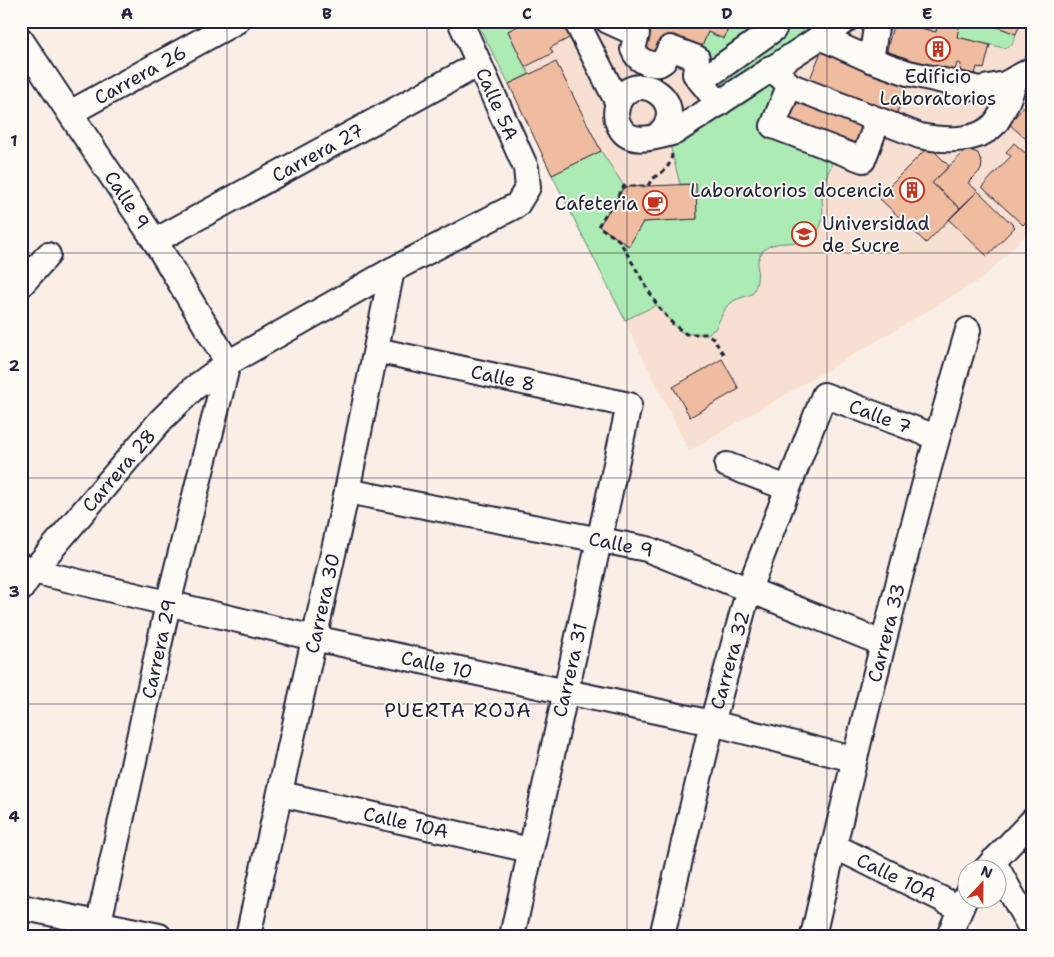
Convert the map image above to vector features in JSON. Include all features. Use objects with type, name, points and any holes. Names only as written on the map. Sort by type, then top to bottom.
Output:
[{"type":"street","name":"Carrera 26","points":[[70,113],[237,21]]},
{"type":"street","name":"Calle 5A","points":[[392,270],[517,205],[528,188],[526,168],[460,21]]},
{"type":"street","points":[[576,21],[618,103],[617,121],[628,136],[646,140],[675,132],[718,104],[766,64],[820,37],[845,21]]},
{"type":"street","points":[[608,21],[637,34],[633,49],[636,56],[646,63],[659,64],[664,61],[670,48],[698,58],[695,74],[718,104]]},
{"type":"street","points":[[700,81],[774,29],[771,21]]},
{"type":"street","points":[[871,60],[877,21]]},
{"type":"street","points":[[820,37],[871,60],[908,73],[979,89],[995,88],[1025,74]]},
{"type":"street","name":"Calle 9","points":[[21,40],[156,241],[228,364]]},
{"type":"street","name":"Carrera 27","points":[[156,241],[478,64]]},
{"type":"street","points":[[766,64],[791,86],[930,139],[975,136],[989,128],[996,122],[1025,74]]},
{"type":"street","points":[[618,103],[626,93],[638,88],[651,88],[662,95],[668,107],[668,120],[662,135]]},
{"type":"street","points":[[786,94],[773,126],[863,160],[878,120]]},
{"type":"street","points":[[22,282],[48,254]]},
{"type":"street","points":[[228,364],[392,270]]},
{"type":"street","name":"Carrera 30","points":[[248,936],[347,491],[392,270]]},
{"type":"street","name":"Carrera 33","points":[[813,936],[853,759],[882,643],[936,437],[968,330]]},
{"type":"street","name":"Calle 8","points":[[376,350],[630,405]]},
{"type":"street","name":"Carrera 28","points":[[25,575],[161,420],[194,388],[228,364]]},
{"type":"street","name":"Carrera 29","points":[[97,929],[168,604],[228,364]]},
{"type":"street","name":"Calle 7","points":[[824,395],[936,437]]},
{"type":"street","name":"Carrera 32","points":[[662,936],[712,723],[749,589],[824,395]]},
{"type":"street","name":"Carrera 31","points":[[512,936],[565,690],[630,405]]},
{"type":"street","points":[[727,465],[787,488]]},
{"type":"street","name":"Calle 9","points":[[347,491],[647,549],[882,643]]},
{"type":"street","name":"Calle 10","points":[[25,575],[565,690],[712,723],[853,759]]},
{"type":"street","name":"Calle 10A","points":[[281,794],[530,850]]},
{"type":"street","points":[[994,860],[1033,820]]},
{"type":"street","name":"Calle 10A","points":[[834,846],[956,899]]},
{"type":"street","points":[[1006,891],[1033,932]]},
{"type":"street","points":[[21,907],[97,929],[159,936]]},
{"type":"street","points":[[949,936],[960,910]]},
{"type":"path","points":[[662,135],[672,155],[667,168],[650,181],[648,186],[624,186],[598,226],[619,240],[647,290],[672,323],[686,334],[707,334],[714,338],[724,355]]},
{"type":"shaded area","name":"Universidad de Sucre","points":[[476,21],[1033,21],[1033,228],[982,279],[689,451],[509,84]]},
{"type":"green space","points":[[476,21],[528,21],[508,31],[529,74],[509,84]]},
{"type":"green space","points":[[731,21],[843,21],[761,75],[787,95],[838,150],[824,185],[821,226],[806,241],[776,244],[769,246],[763,251],[758,260],[757,282],[752,294],[735,300],[726,307],[715,329],[707,334],[686,334],[678,330],[657,305],[625,320],[552,175],[601,151],[624,186],[599,226],[628,246],[643,222],[697,219],[696,184],[680,184],[670,145],[719,104],[697,58],[708,32],[724,39]]},
{"type":"green space","points":[[894,21],[982,21],[1016,34],[1012,45],[1004,48],[957,37],[959,27],[939,22],[936,32]]},
{"type":"building","points":[[528,21],[566,21],[573,36],[550,48],[553,53],[525,67],[508,31]]},
{"type":"building","points":[[608,21],[731,21],[724,39],[708,32],[697,58],[659,64]]},
{"type":"building","name":"Edificio Laboratorios","points":[[894,21],[936,32],[938,22],[959,27],[957,37],[990,45],[984,69],[977,67],[975,74],[960,71],[961,64],[957,63],[953,77],[928,72],[929,64],[886,54]]},
{"type":"building","points":[[982,21],[1033,21],[1033,30],[1020,25],[1016,34]]},
{"type":"building","points":[[821,52],[908,85],[894,120],[807,86]]},
{"type":"building","points":[[556,62],[601,151],[552,175],[509,84]]},
{"type":"building","points":[[786,94],[875,128],[863,160],[773,126]]},
{"type":"building","points":[[1031,98],[1033,100],[1033,145],[1009,124]]},
{"type":"building","points":[[1014,143],[1033,160],[1033,215],[1023,225],[982,187],[1011,156],[1006,152]]},
{"type":"building","name":"Laboratorios docencia","points":[[929,146],[949,166],[932,183],[960,208],[926,243],[878,197]]},
{"type":"building","points":[[969,150],[978,153],[982,164],[981,170],[968,183],[978,191],[960,208],[932,183],[964,152]]},
{"type":"building","name":"Cafeteria","points":[[696,184],[697,219],[643,222],[629,246],[599,226],[624,187]]},
{"type":"building","points":[[978,191],[1015,227],[987,256],[949,220]]},
{"type":"building","points":[[722,359],[739,389],[690,417],[673,387]]},
{"type":"place","name":"Edificio Laboratorios","points":[[938,49]]},
{"type":"place","name":"Laboratorios docencia","points":[[912,190]]},
{"type":"place","name":"Cafeteria","points":[[655,203]]},
{"type":"place","name":"Universidad de Sucre","points":[[804,234]]},
{"type":"district","name":"PUERTA ROJA","points":[[458,710]]}]
